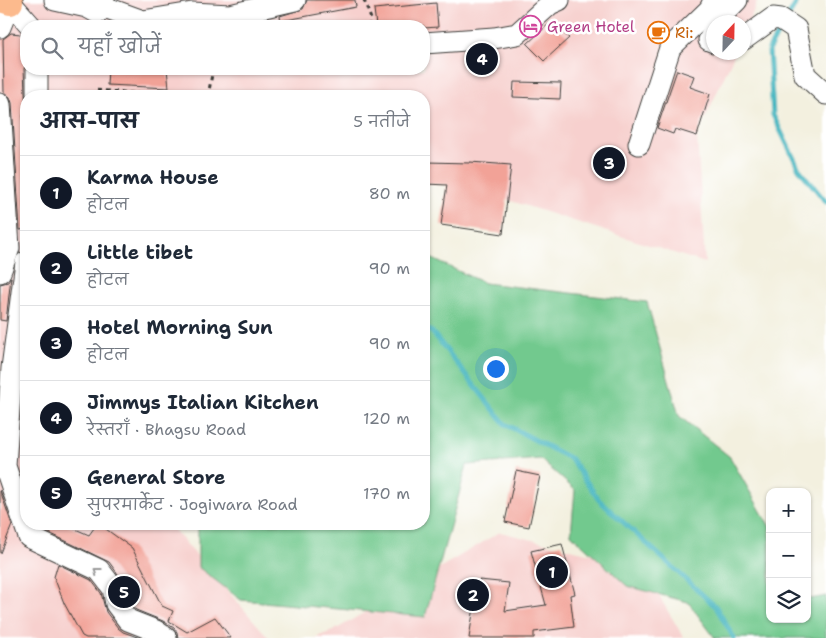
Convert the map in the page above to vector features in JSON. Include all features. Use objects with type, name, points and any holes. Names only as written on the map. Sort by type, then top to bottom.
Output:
[{"type":"street","points":[[11,0],[26,20]]},
{"type":"street","points":[[0,27],[11,0]]},
{"type":"street","points":[[63,0],[88,7],[111,20]]},
{"type":"street","points":[[85,0],[140,20]]},
{"type":"street","points":[[149,20],[192,13],[230,15],[295,0]]},
{"type":"street","points":[[430,43],[494,38],[517,34],[550,4],[559,0]]},
{"type":"street","points":[[639,144],[670,48],[710,10],[714,0]]},
{"type":"street","points":[[722,15],[737,0]]},
{"type":"street","points":[[751,34],[773,18],[788,24],[805,75],[826,94]]},
{"type":"street","points":[[36,90],[37,75]]},
{"type":"street","points":[[0,104],[9,248],[0,272]]},
{"type":"street","points":[[20,307],[2,467],[20,514]]},
{"type":"street","points":[[26,530],[29,537],[99,570],[113,588],[116,604],[128,620],[156,630],[166,638]]},
{"type":"path","points":[[364,0],[370,20]]},
{"type":"path","points":[[209,90],[212,75]]},
{"type":"shaded area","points":[[0,0],[758,0],[751,16],[706,15],[706,60],[732,60],[697,136],[705,263],[430,175],[430,90],[20,90],[20,530],[174,530],[269,638],[0,638]]},
{"type":"shaded area","points":[[500,532],[641,566],[684,638],[314,638],[335,630]]},
{"type":"green space","points":[[430,258],[484,283],[647,302],[679,416],[730,457],[766,520],[766,623],[811,623],[811,599],[826,596],[826,638],[715,638],[688,602],[627,586],[571,534],[575,490],[540,459],[467,465],[425,617],[241,600],[198,567],[198,530],[430,530]]},
{"type":"building","points":[[307,0],[355,0],[356,7],[281,20],[280,16],[303,9]]},
{"type":"building","points":[[436,3],[438,27],[430,28],[430,20],[375,20],[374,9]]},
{"type":"building","points":[[551,22],[569,38],[544,61],[527,44]]},
{"type":"building","points":[[11,33],[20,34],[20,75],[24,75],[25,90],[20,90],[20,230],[12,103],[10,97],[4,92],[3,39]]},
{"type":"building","points":[[677,70],[694,76],[690,87],[710,94],[697,136],[675,129],[673,134],[657,128]]},
{"type":"building","points":[[108,75],[168,75],[169,88],[107,85]]},
{"type":"building","points":[[514,82],[561,83],[560,99],[513,97]]},
{"type":"building","points":[[430,162],[470,162],[511,165],[503,234],[441,225],[447,185],[430,184]]},
{"type":"building","points":[[11,277],[6,321],[0,320],[0,284],[8,282]]},
{"type":"building","points":[[516,471],[540,476],[529,527],[505,522]]},
{"type":"building","points":[[0,490],[12,525],[1,553],[0,553]]},
{"type":"building","points":[[43,530],[78,530],[89,535],[93,530],[107,530],[132,548],[162,606],[173,611],[169,621],[187,632],[215,617],[231,638],[178,638],[174,628],[163,621],[136,610],[128,599],[123,581],[109,562]]},
{"type":"building","points":[[562,544],[575,594],[570,595],[574,627],[534,632],[534,638],[469,638],[479,580],[509,583],[505,611],[546,605],[531,551]]},
{"type":"building","points":[[58,564],[91,580],[101,593],[106,612],[118,628],[123,632],[140,638],[86,638],[82,636],[64,603],[54,577]]},
{"type":"waterway","points":[[788,17],[798,0]]},
{"type":"waterway","points":[[782,26],[769,49],[773,115],[799,169],[826,202]]},
{"type":"waterway","points":[[430,331],[505,424],[571,459],[599,500],[716,607],[734,638]]},
{"type":"place","name":"Green Hotel","points":[[531,27]]},
{"type":"place","name":"Ri:","points":[[659,33]]},
{"type":"place","name":"Jimmys Italian Kitchen","points":[[482,59]]},
{"type":"place","name":"Hotel Morning Sun","points":[[609,163]]},
{"type":"place","name":"Karma House","points":[[552,572]]},
{"type":"place","name":"General Store","points":[[124,592]]},
{"type":"place","name":"Little tibet","points":[[473,595]]}]
